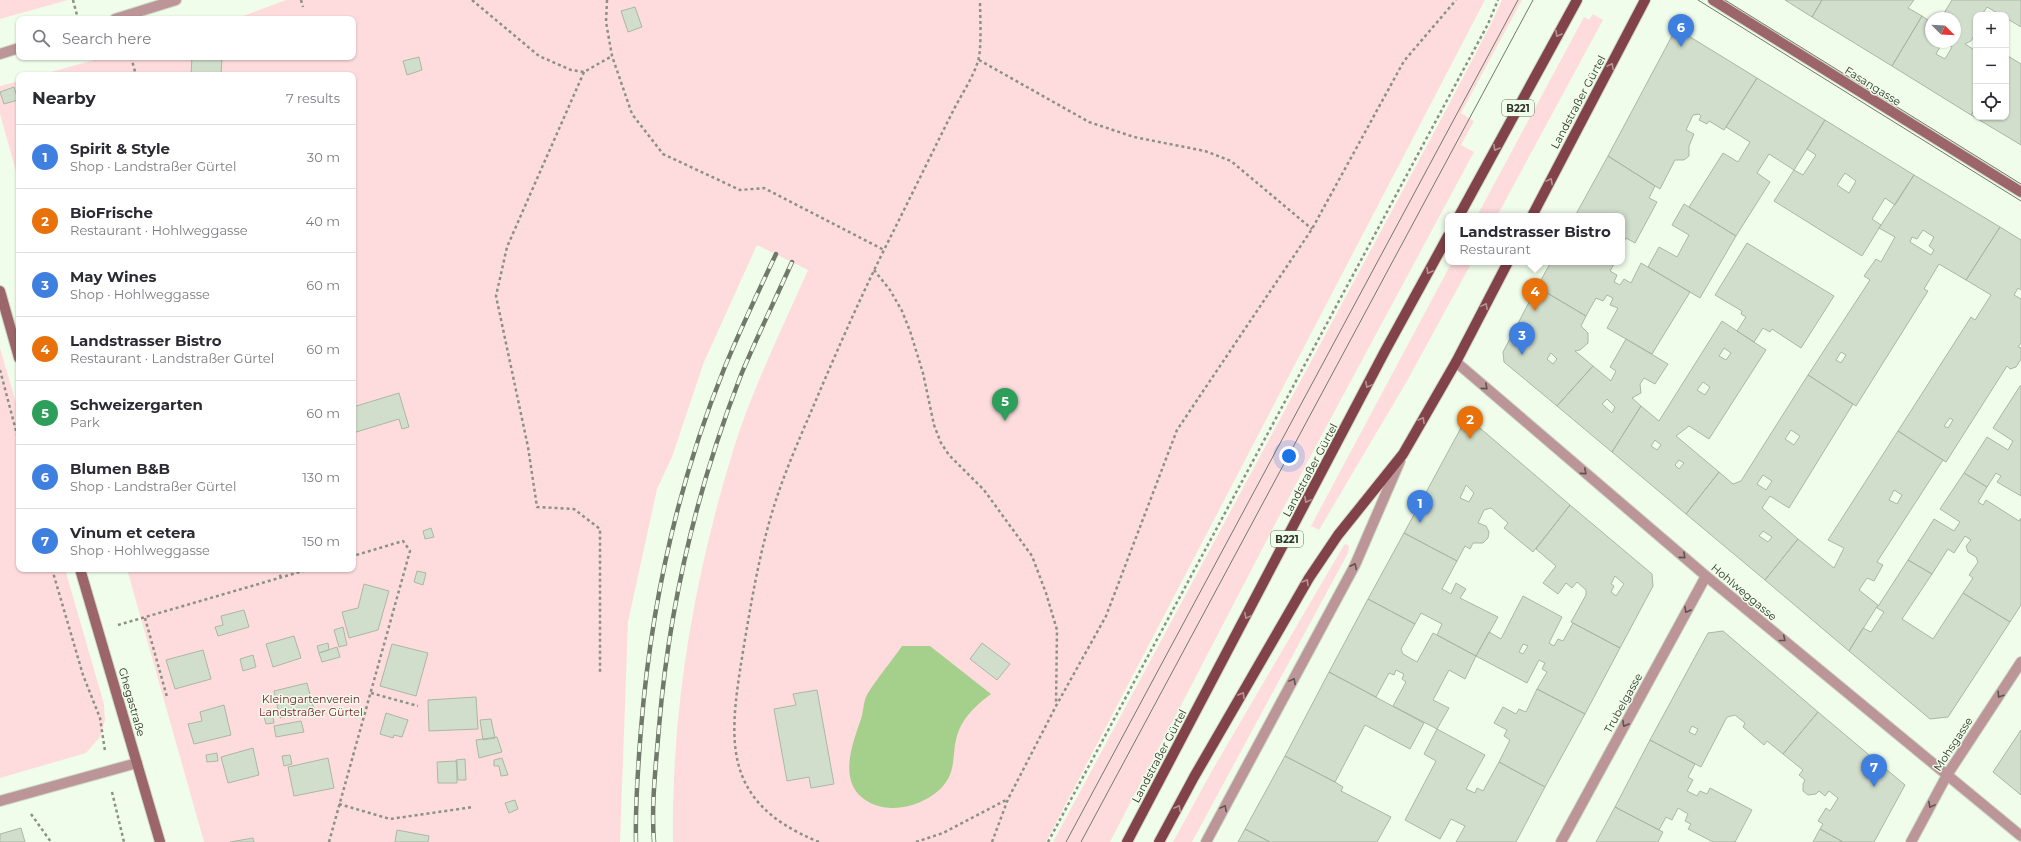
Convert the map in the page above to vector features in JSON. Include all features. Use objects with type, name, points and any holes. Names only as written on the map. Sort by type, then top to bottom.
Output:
[{"type":"main road","name":"B221","points":[[1461,213],[1577,0]]},
{"type":"main road","name":"Landstraßer Gürtel","points":[[1534,213],[1645,0]]},
{"type":"main road","name":"Fasangasse","points":[[1712,0],[2021,192]]},
{"type":"main road","name":"Landstraßer Gürtel","points":[[1127,842],[1385,351],[1445,241]]},
{"type":"main road","points":[[1159,842],[1194,777],[1309,578],[1338,535],[1403,454],[1456,362],[1506,265]]},
{"type":"main road","points":[[0,290],[16,347]]},
{"type":"main road","name":"Ghegastraße","points":[[81,572],[160,842]]},
{"type":"street","points":[[125,16],[176,0]]},
{"type":"street","points":[[0,54],[16,49]]},
{"type":"street","name":"Hohlweggasse","points":[[1456,362],[1706,576],[2021,836]]},
{"type":"street","points":[[1206,842],[1355,565],[1403,454]]},
{"type":"street","name":"Trubelgasse","points":[[1561,842],[1706,576]]},
{"type":"street","name":"Mohsgasse","points":[[1911,842],[1947,775],[2021,662]]},
{"type":"street","points":[[0,801],[137,763]]},
{"type":"path","points":[[73,0],[77,16]]},
{"type":"path","points":[[301,0],[302,7]]},
{"type":"path","points":[[472,0],[539,56],[571,70],[584,72]]},
{"type":"path","points":[[607,0],[606,22],[612,56],[632,114],[663,154],[740,190],[764,188],[884,250]]},
{"type":"path","points":[[819,842],[788,826],[771,815],[754,799],[743,781],[736,760],[733,736],[742,658],[756,574],[771,515],[791,458],[830,366],[874,270],[979,60],[980,0]]},
{"type":"path","points":[[992,842],[1008,799],[1056,706],[1106,616],[1177,430],[1312,229],[1404,61],[1456,0]]},
{"type":"path","points":[[1048,842],[1488,24],[1498,0]]},
{"type":"path","points":[[600,674],[600,529],[574,509],[537,507],[528,447],[496,296],[507,247],[584,72],[612,56]]},
{"type":"path","points":[[132,60],[135,72]]},
{"type":"path","points":[[979,60],[1089,122],[1134,137],[1206,151],[1231,161],[1312,229]]},
{"type":"path","points":[[874,270],[890,290],[910,330],[923,373],[934,425],[941,443],[949,454],[984,490],[1032,556],[1046,593],[1057,630],[1056,706]]},
{"type":"path","points":[[0,370],[16,431]]},
{"type":"path","points":[[329,842],[410,551],[403,541],[356,555]]},
{"type":"path","points":[[53,572],[83,675],[100,718],[108,770],[124,842]]},
{"type":"path","points":[[279,572],[281,578]]},
{"type":"path","points":[[99,631],[300,572]]},
{"type":"path","points":[[145,618],[167,698]]},
{"type":"path","points":[[370,693],[418,706]]},
{"type":"path","points":[[18,796],[51,842]]},
{"type":"path","points":[[916,842],[943,833],[1008,799]]},
{"type":"path","points":[[339,804],[390,819],[473,807]]},
{"type":"green space","points":[[0,0],[68,0],[0,19]]},
{"type":"green space","name":"Kleingartenverein Landstraßer Gürtel","points":[[286,0],[1485,0],[1046,842],[673,842],[673,793],[681,694],[696,596],[707,547],[733,451],[749,405],[808,270],[757,245],[704,362],[672,457],[657,489],[628,622],[620,842],[204,842],[128,572],[356,572],[356,72],[51,72],[94,60],[356,60],[356,16],[243,16]]},
{"type":"green space","points":[[1502,0],[1522,0],[1461,113],[1474,121],[1461,145],[1474,152],[1309,459],[1110,842],[1053,842],[1446,110]]},
{"type":"green space","points":[[1593,14],[1603,20],[1499,213],[1479,213],[1584,17],[1589,20]]},
{"type":"green space","points":[[16,82],[16,171],[0,114],[0,86]]},
{"type":"green space","points":[[1450,265],[1470,265],[1407,381],[1319,530],[1311,526]]},
{"type":"green space","points":[[0,348],[16,403],[16,572],[66,572],[104,704],[105,720],[100,737],[86,753],[0,778]]},
{"type":"green space","points":[[1346,544],[1349,546],[1348,553],[1192,842],[1173,842],[1213,769],[1344,545]]},
{"type":"shaded area","points":[[902,646],[930,646],[991,694],[973,710],[962,724],[956,739],[951,772],[942,787],[927,799],[913,805],[890,808],[875,805],[863,798],[855,789],[849,768],[853,743],[862,716],[866,696]]},
{"type":"building","points":[[1785,0],[1822,0],[1812,17]]},
{"type":"building","points":[[1822,0],[1914,0],[1908,8],[1922,16],[1892,66],[1812,17]]},
{"type":"building","points":[[1952,0],[2021,0],[2021,27],[2009,20],[2009,12],[1996,12],[1987,7],[1984,12],[1973,12],[1973,37],[1971,41],[1965,44],[1973,49],[1973,112],[1971,115],[1892,66],[1922,16],[1925,18],[1925,48],[1940,48],[1936,54],[1945,59],[1951,48],[1961,48],[1961,12],[1945,12]]},
{"type":"building","points":[[635,7],[642,27],[628,32],[621,11]]},
{"type":"building","points":[[1682,32],[1757,78],[1724,130],[1709,121],[1707,124],[1699,120],[1701,116],[1699,114],[1693,115],[1686,130],[1694,134],[1689,146],[1689,156],[1684,160],[1675,160],[1660,189],[1608,156],[1672,36]]},
{"type":"building","points":[[419,57],[422,70],[407,75],[403,61]]},
{"type":"building","points":[[2009,57],[2021,64],[2021,145],[1979,120],[2009,120]]},
{"type":"building","points":[[192,60],[222,60],[221,72],[191,72]]},
{"type":"building","points":[[1757,78],[1825,120],[1794,170],[1769,154],[1757,173],[1770,182],[1736,236],[1689,207],[1723,153],[1738,162],[1750,142],[1726,127]]},
{"type":"building","points":[[14,87],[16,101],[4,104],[0,92]]},
{"type":"building","points":[[1825,120],[1914,175],[1895,205],[1885,198],[1872,219],[1881,225],[1862,256],[1774,201],[1794,170],[1803,175],[1816,155],[1807,149]],"holes":[[[1845,173],[1856,181],[1849,193],[1837,185]]]},
{"type":"building","points":[[1608,156],[1655,186],[1649,198],[1657,202],[1635,243],[1626,238],[1625,240],[1625,213],[1577,213]]},
{"type":"building","points":[[1914,175],[2000,227],[1966,280],[1939,264],[1924,289],[1928,291],[1856,406],[1808,375],[1870,280],[1864,276],[1876,259],[1881,262],[1895,237],[1879,228]],"holes":[[[1923,230],[1934,237],[1929,246],[1934,250],[1931,255],[1910,242],[1912,237],[1917,239]],[[1841,352],[1846,355],[1841,363],[1836,360]]]},
{"type":"building","points":[[1684,204],[1736,236],[1700,298],[1648,267],[1659,247],[1677,257],[1689,235],[1672,225]]},
{"type":"building","points":[[2000,227],[2021,240],[2021,290],[2018,288],[2014,295],[2021,299],[2021,343],[2018,347],[2021,348],[2021,359],[2016,367],[2010,369],[2007,366],[1946,462],[1898,431],[1971,317],[1975,320],[1991,295],[1966,280]],"holes":[[[1950,418],[1953,420],[1948,428],[1944,426]]]},
{"type":"building","points":[[1747,243],[1834,296],[1801,348],[1772,329],[1770,332],[1763,328],[1754,342],[1737,331],[1746,317],[1741,314],[1742,311],[1715,295]]},
{"type":"building","points":[[1641,263],[1690,292],[1652,354],[1607,328],[1618,308],[1610,305],[1613,298],[1607,295],[1603,301],[1596,298],[1586,316],[1537,287],[1549,265],[1613,265],[1610,271],[1617,275],[1614,282],[1620,285],[1624,279],[1631,283]]},
{"type":"building","points":[[1537,287],[1586,316],[1581,326],[1588,333],[1588,343],[1580,350],[1575,351],[1593,366],[1557,406],[1504,362],[1503,352]],"holes":[[[1551,353],[1557,359],[1553,364],[1547,359]]]},
{"type":"building","points":[[1722,321],[1766,350],[1709,439],[1689,426],[1676,436],[1719,472],[1686,514],[1612,452],[1641,406],[1659,421]],"holes":[[[1724,348],[1731,353],[1726,360],[1719,356]],[[1703,382],[1710,387],[1705,395],[1697,390]],[[1655,440],[1661,445],[1657,450],[1651,446]],[[1679,460],[1684,463],[1679,469],[1675,465]]]},
{"type":"building","points":[[1626,339],[1668,364],[1655,384],[1644,378],[1640,384],[1641,393],[1632,398],[1641,406],[1612,452],[1557,406],[1593,366],[1611,381],[1616,371],[1610,367]],"holes":[[[1607,399],[1615,407],[1612,413],[1602,404]]]},
{"type":"building","points":[[1808,375],[1853,404],[1789,508],[1770,496],[1762,508],[1798,539],[1765,580],[1686,514],[1719,472],[1733,484],[1741,481]],"holes":[[[1791,430],[1800,436],[1794,445],[1785,439]],[[1763,475],[1772,481],[1766,490],[1757,484]],[[1763,531],[1772,537],[1768,542],[1759,536]]]},
{"type":"building","points":[[2020,386],[2021,496],[1997,482],[2001,476],[1996,473],[1987,487],[1964,473],[1987,437],[2008,450],[2013,441],[1993,428]]},
{"type":"building","points":[[399,393],[409,427],[402,429],[399,419],[356,432],[356,406]]},
{"type":"building","points":[[1474,423],[1570,505],[1533,552],[1504,528],[1508,523],[1491,508],[1484,510],[1478,523],[1486,526],[1489,532],[1488,538],[1483,543],[1473,543],[1470,549],[1465,546],[1457,561],[1404,533],[1462,426]],"holes":[[[1466,485],[1474,493],[1469,502],[1460,498]]]},
{"type":"building","points":[[1898,431],[1943,460],[1877,562],[1883,565],[1874,581],[1867,578],[1859,590],[1878,605],[1849,651],[1765,580],[1798,539],[1834,568],[1844,548],[1828,540]],"holes":[[[1894,490],[1902,495],[1897,504],[1889,500]]]},
{"type":"building","points":[[1964,473],[1987,487],[1978,502],[1983,505],[1986,500],[2019,521],[2021,518],[2021,605],[2010,622],[1963,593],[1973,578],[1969,575],[1978,562],[1976,557],[1968,552],[1966,546],[1971,540],[1965,536],[1954,553],[1948,549],[1932,574],[1908,560],[1934,519],[1954,531],[1960,522],[1940,509]]},
{"type":"building","points":[[1570,505],[1652,574],[1653,586],[1620,648],[1571,622],[1586,595],[1586,590],[1577,582],[1572,588],[1566,583],[1558,594],[1543,583],[1556,566],[1536,549]],"holes":[[[1615,576],[1624,584],[1616,596],[1611,592],[1614,586],[1611,584]]]},
{"type":"building","points":[[431,528],[434,537],[425,539],[423,531]]},
{"type":"building","points":[[1404,533],[1457,561],[1442,589],[1451,594],[1456,583],[1466,589],[1460,598],[1498,617],[1476,656],[1437,635],[1442,624],[1421,613],[1415,624],[1368,599]]},
{"type":"building","points":[[1908,560],[1932,574],[1902,619],[1933,639],[1963,593],[2010,622],[1948,717],[1930,719],[1849,651],[1863,628],[1871,632],[1884,612],[1877,608]]},
{"type":"building","points":[[417,571],[426,573],[423,585],[414,582]]},
{"type":"building","points":[[364,584],[389,591],[378,630],[349,638],[342,612],[358,608]]},
{"type":"building","points":[[1523,596],[1562,617],[1549,643],[1554,646],[1558,639],[1563,641],[1573,623],[1620,648],[1585,714],[1537,689],[1547,672],[1542,669],[1545,663],[1539,660],[1527,683],[1476,656],[1489,632],[1501,639]],"holes":[[[1523,644],[1528,646],[1523,654],[1519,652]]]},
{"type":"building","points":[[1368,599],[1415,624],[1401,649],[1403,654],[1417,662],[1433,633],[1476,656],[1465,679],[1449,670],[1433,700],[1449,708],[1437,729],[1393,706],[1406,682],[1402,679],[1404,674],[1396,670],[1394,675],[1389,673],[1376,697],[1329,672]]},
{"type":"building","points":[[244,610],[249,627],[218,636],[215,627],[223,625],[221,616]]},
{"type":"building","points":[[343,627],[347,645],[339,647],[334,630]]},
{"type":"building","points":[[1723,631],[1818,712],[1783,754],[1767,741],[1764,745],[1743,727],[1745,723],[1735,715],[1727,717],[1701,767],[1650,740],[1708,633]],"holes":[[[1692,726],[1698,729],[1695,735],[1689,732]]]},
{"type":"building","points":[[294,636],[301,658],[273,667],[266,644]]},
{"type":"building","points":[[328,643],[329,650],[319,653],[317,646]]},
{"type":"building","points":[[982,643],[1010,664],[997,680],[970,659]]},
{"type":"building","points":[[392,644],[428,653],[416,696],[380,686]]},
{"type":"building","points":[[337,647],[340,657],[322,662],[319,653]]},
{"type":"building","points":[[203,650],[211,679],[175,689],[166,660]]},
{"type":"building","points":[[253,655],[256,667],[243,671],[240,659]]},
{"type":"building","points":[[1329,672],[1424,723],[1410,749],[1365,725],[1335,782],[1285,756]]},
{"type":"building","points":[[307,683],[314,710],[280,718],[274,691]]},
{"type":"building","points":[[1537,689],[1585,714],[1545,787],[1499,762],[1510,740],[1504,736],[1507,730],[1494,723],[1503,707],[1516,714],[1519,709],[1526,712]]},
{"type":"building","points":[[817,690],[834,784],[811,788],[809,777],[787,781],[774,709],[796,705],[793,694]]},
{"type":"building","points":[[476,697],[478,729],[429,731],[428,700]]},
{"type":"building","points":[[224,705],[231,735],[194,744],[188,724],[202,721],[200,712]]},
{"type":"building","points":[[272,711],[274,723],[266,724],[263,713]]},
{"type":"building","points":[[1818,712],[1905,785],[1874,842],[1843,842],[1820,829],[1823,824],[1818,821],[1826,808],[1830,811],[1838,798],[1829,791],[1825,796],[1819,791],[1816,794],[1808,795],[1803,791],[1803,784],[1805,780],[1799,775],[1803,770],[1783,754]]},
{"type":"building","points":[[386,713],[408,720],[402,737],[394,735],[393,738],[380,734]]},
{"type":"building","points":[[491,719],[495,738],[483,740],[480,720]]},
{"type":"building","points":[[301,721],[304,732],[276,737],[274,726]]},
{"type":"building","points":[[1437,729],[1485,755],[1466,789],[1475,793],[1477,788],[1483,791],[1499,762],[1545,787],[1516,842],[1456,842],[1465,826],[1451,819],[1440,839],[1405,820],[1436,761],[1424,754]]},
{"type":"building","points":[[2021,730],[2021,795],[1993,772]]},
{"type":"building","points":[[497,737],[502,752],[479,758],[476,740]]},
{"type":"building","points":[[1650,740],[1695,764],[1688,777],[1693,780],[1687,791],[1697,796],[1700,791],[1707,794],[1710,788],[1752,810],[1735,842],[1713,842],[1688,829],[1691,824],[1685,821],[1688,814],[1678,808],[1672,820],[1666,817],[1659,830],[1615,807]]},
{"type":"building","points":[[253,748],[259,775],[228,783],[221,757]]},
{"type":"building","points":[[217,753],[218,761],[207,762],[206,755]]},
{"type":"building","points":[[290,755],[292,764],[284,766],[282,756]]},
{"type":"building","points":[[1285,756],[1343,787],[1341,791],[1391,817],[1377,842],[1270,842],[1245,829]]},
{"type":"building","points":[[328,758],[334,788],[294,796],[288,767]]},
{"type":"building","points":[[502,758],[508,775],[501,776],[499,766],[494,766],[494,760]]},
{"type":"building","points":[[465,759],[466,780],[458,780],[456,760]]},
{"type":"building","points":[[457,761],[457,783],[438,783],[437,762]]},
{"type":"building","points":[[515,800],[518,809],[509,813],[505,803]]},
{"type":"building","points":[[1615,807],[1663,832],[1658,842],[1596,842]]},
{"type":"building","points":[[21,828],[25,842],[0,842],[0,834]]},
{"type":"building","points":[[1245,829],[1270,842],[1238,842]]},
{"type":"building","points":[[1820,829],[1843,842],[1813,842]]},
{"type":"building","points":[[397,830],[429,836],[428,842],[395,842]]},
{"type":"building","points":[[253,838],[254,842],[230,842]]},
{"type":"tram line","points":[[1066,842],[1518,0]]},
{"type":"tram line","points":[[1081,842],[1533,0]]},
{"type":"tram line","points":[[1698,0],[2021,201]]},
{"type":"tram line","points":[[1725,0],[2021,184]]},
{"type":"railway","points":[[636,842],[638,771],[646,683],[652,636],[669,545],[680,500],[708,412],[736,340],[776,254]]},
{"type":"railway","points":[[654,842],[654,784],[664,682],[670,637],[687,548],[698,504],[725,418],[747,361],[792,262]]},
{"type":"place","name":"Blumen B&B","points":[[1681,47]]},
{"type":"place","name":"Landstrasser Bistro","points":[[1535,311]]},
{"type":"place","name":"May Wines","points":[[1522,355]]},
{"type":"place","name":"Schweizergarten","points":[[1005,421]]},
{"type":"place","name":"BioFrische","points":[[1470,439]]},
{"type":"place","name":"Spirit & Style","points":[[1420,523]]},
{"type":"place","name":"Vinum et cetera","points":[[1874,787]]}]
